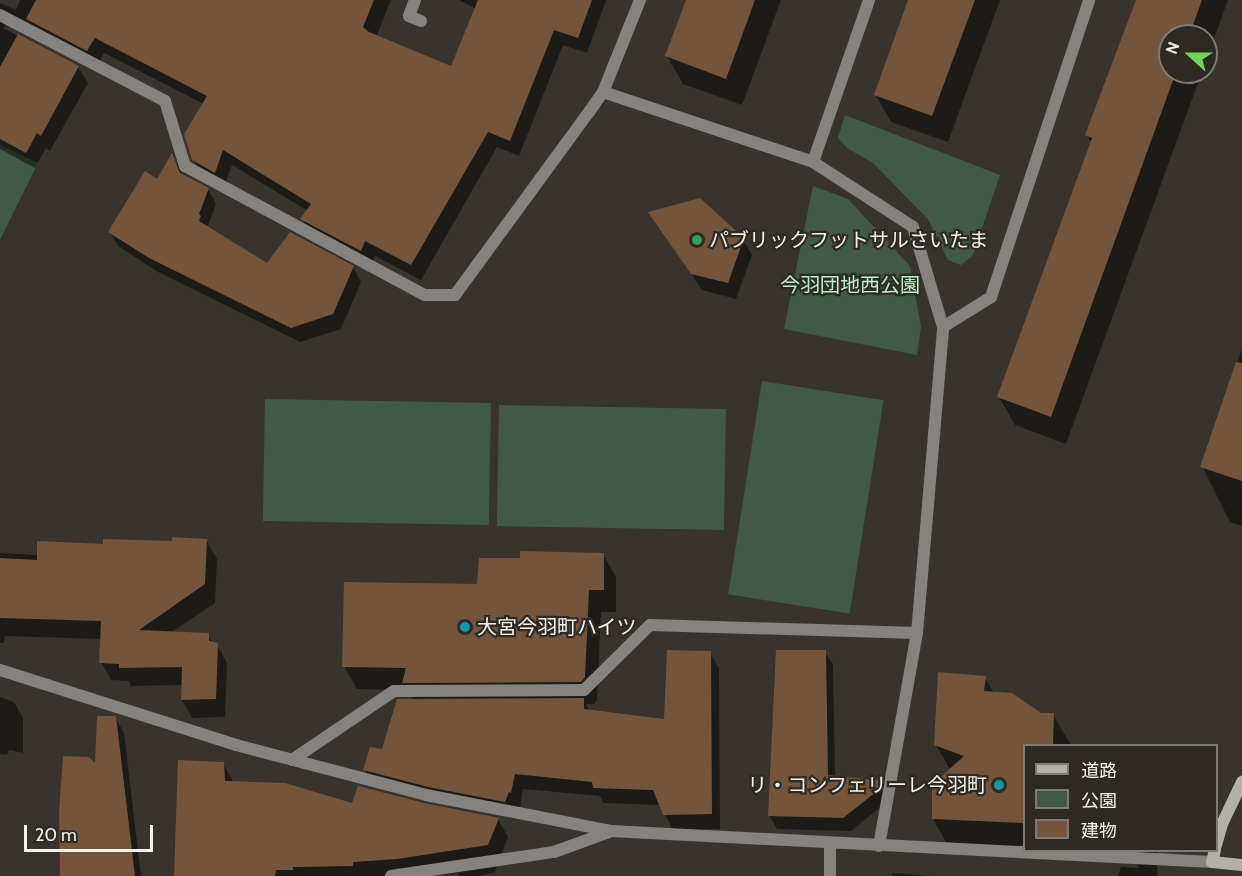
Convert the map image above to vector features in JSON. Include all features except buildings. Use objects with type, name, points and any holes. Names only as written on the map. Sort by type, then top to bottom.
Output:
[{"type":"street","points":[[416,0],[409,16],[421,21]]},
{"type":"street","points":[[0,15],[165,101],[185,166],[425,295],[455,295],[603,92],[640,0]]},
{"type":"street","points":[[813,162],[869,0]]},
{"type":"street","points":[[943,327],[991,297],[1089,0]]},
{"type":"street","points":[[603,92],[813,162],[913,227],[943,327],[917,633],[879,846]]},
{"type":"street","points":[[292,760],[394,692],[584,690],[650,625],[917,633]]},
{"type":"street","points":[[0,670],[236,746],[426,795],[611,831],[830,844],[1023,850]]},
{"type":"street","points":[[1218,838],[1222,824],[1242,782]]},
{"type":"street","points":[[391,876],[554,852],[611,831]]},
{"type":"street","points":[[830,844],[830,876]]},
{"type":"street","points":[[1080,852],[1214,856],[1242,865]]},
{"type":"green space","name":"今羽団地西公園","points":[[845,115],[1000,175],[973,255],[961,265],[948,260],[928,219],[873,163],[847,148],[838,138]]},
{"type":"green space","points":[[0,145],[38,163],[0,240]]},
{"type":"green space","name":"今羽団地西公園","points":[[813,186],[848,199],[910,266],[921,327],[917,355],[784,329]]},
{"type":"green space","points":[[762,381],[883,400],[850,614],[728,594]]},
{"type":"green space","points":[[265,399],[491,403],[489,525],[263,521]]},
{"type":"green space","points":[[499,405],[726,409],[724,530],[497,526]]},
{"type":"place","name":"パブリックフットサルさいたま","points":[[697,240]]},
{"type":"place","name":"大宮今羽町ハイツ","points":[[465,627]]},
{"type":"place","name":"リ・コンフェリーレ今羽町","points":[[999,785]]}]
